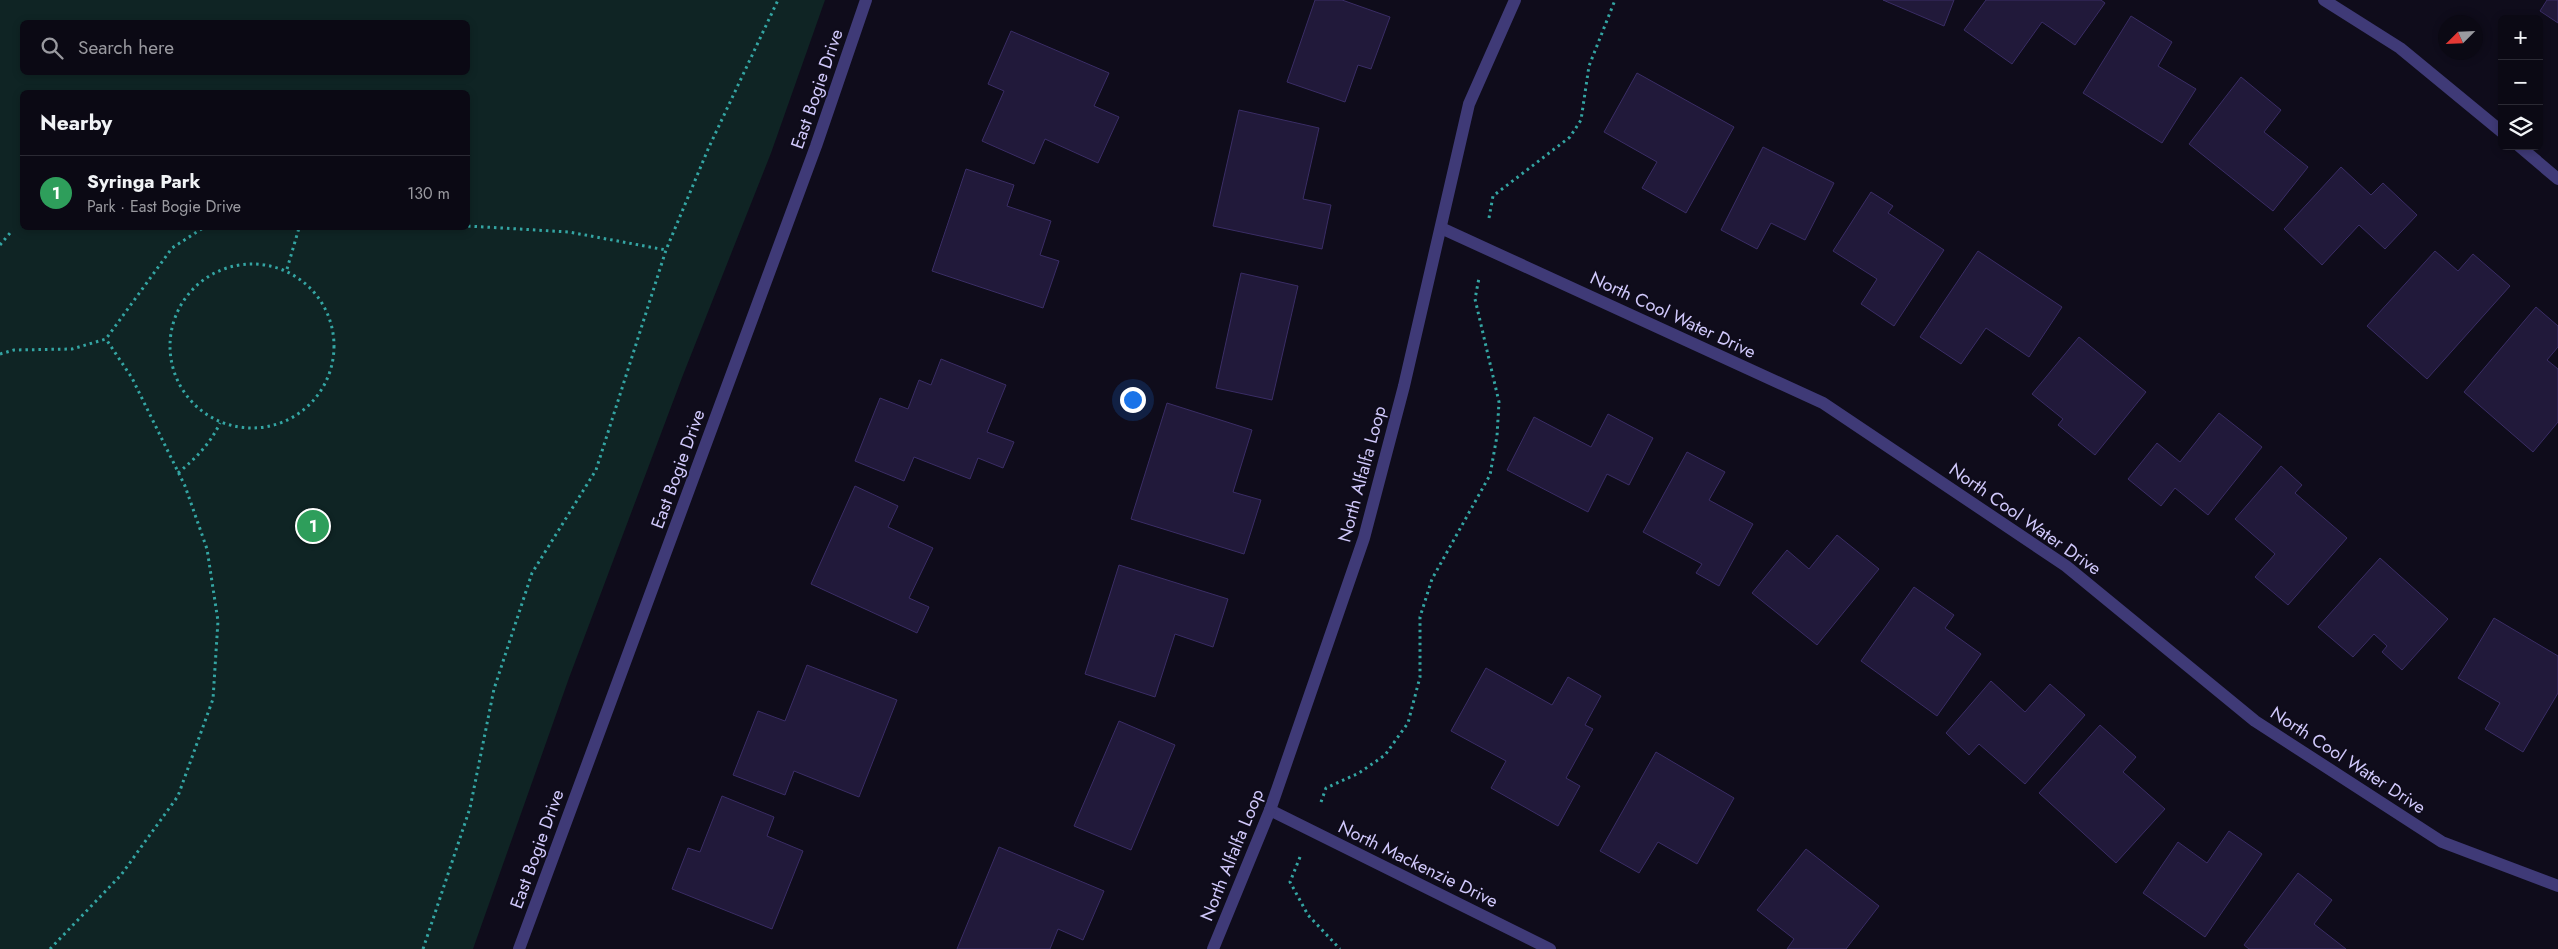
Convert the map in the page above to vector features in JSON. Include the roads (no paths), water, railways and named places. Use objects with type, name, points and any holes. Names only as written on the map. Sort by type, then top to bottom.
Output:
[{"type":"street","name":"East Bogie Drive","points":[[519,949],[816,146],[866,0]]},
{"type":"street","name":"North Alfalfa Loop","points":[[1213,949],[1270,810],[1364,538],[1404,386],[1468,104],[1515,0]]},
{"type":"street","points":[[2324,0],[2400,48],[2498,129]]},
{"type":"street","points":[[2524,150],[2558,179]]},
{"type":"street","name":"North Cool Water Drive","points":[[1441,228],[1823,403],[2066,566],[2256,721],[2442,842],[2558,886]]},
{"type":"street","name":"North Mackenzie Drive","points":[[1270,810],[1550,949]]},
{"type":"place","name":"Syringa Park","points":[[313,526]]}]
